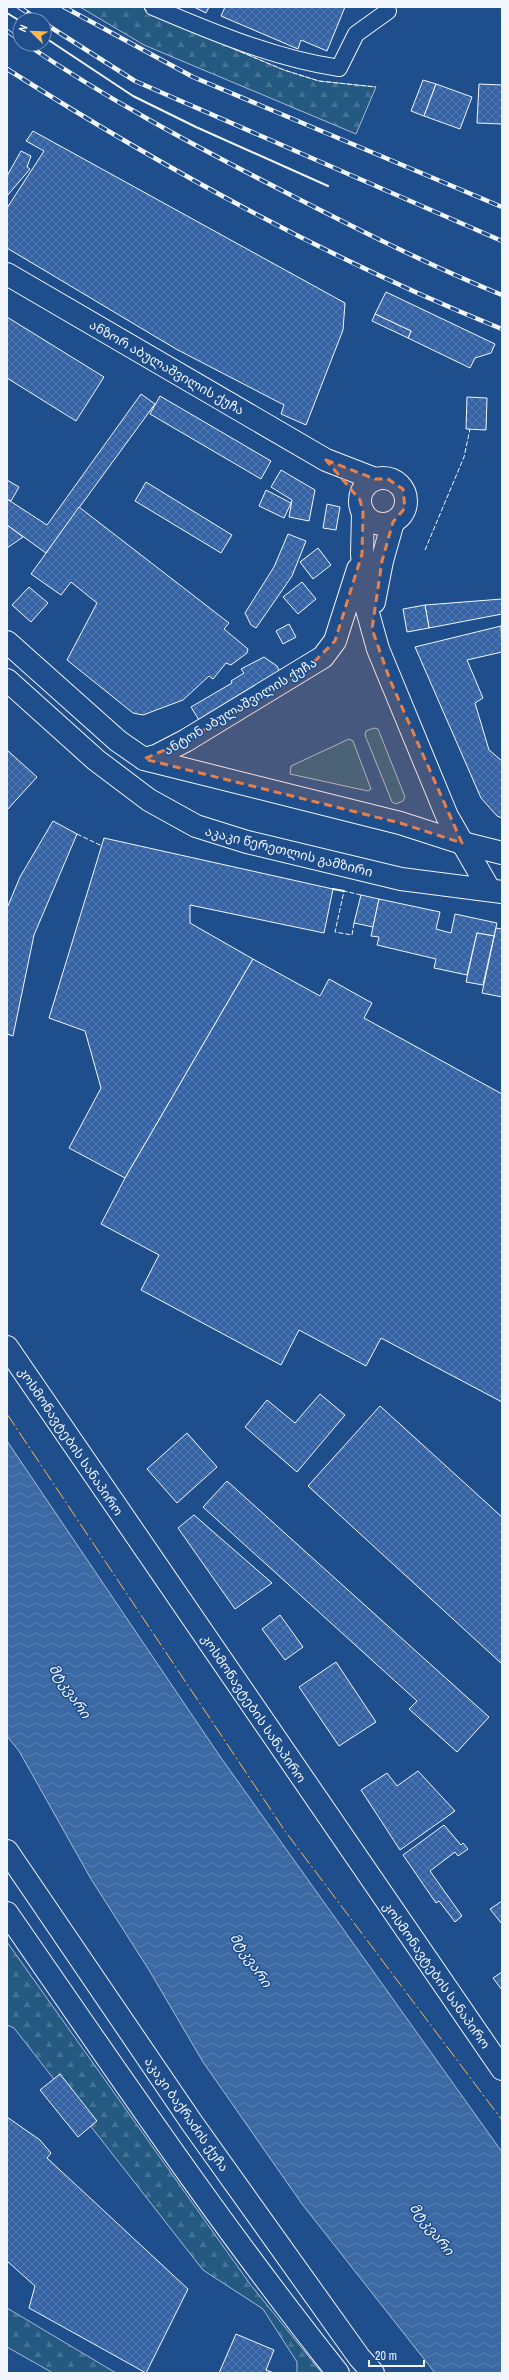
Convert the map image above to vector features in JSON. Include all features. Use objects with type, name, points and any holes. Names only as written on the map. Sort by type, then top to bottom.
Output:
[{"type":"main road","name":"ანზორ აბულაშვილის ქუჩა","points":[[7,274],[326,460],[375,479]]},
{"type":"main road","name":"ანზორ აბულაშვილის ქუჩა","points":[[326,460],[343,477],[362,506]]},
{"type":"main road","points":[[375,479],[388,479],[396,483],[403,490],[406,498],[405,508],[400,516],[393,522],[384,524],[376,523],[362,506],[365,487],[375,479]]},
{"type":"main road","name":"ანტონ აბულაშვილის ქუჩა","points":[[362,506],[362,554],[366,606],[372,629],[390,680],[447,816],[462,843],[495,890]]},
{"type":"main road","name":"ანტონ აბულაშვილის ქუჩა","points":[[372,629],[375,591],[393,522]]},
{"type":"main road","name":"ანტონ აბულაშვილის ქუჩა","points":[[144,759],[156,756],[185,741],[323,657],[335,641],[362,554]]},
{"type":"main road","points":[[7,642],[118,742],[144,759],[400,823],[462,843],[502,853]]},
{"type":"main road","name":"აკაკი წერეთლის გამზირი","points":[[7,680],[96,760],[149,800],[196,826],[247,842],[400,878],[449,886],[495,890]]},
{"type":"main road","name":"კოსმონავტების სანაპირო","points":[[7,1347],[502,2069]]},
{"type":"main road","name":"აკაკი ბაქრაძის ქუჩა","points":[[7,1851],[192,2123],[359,2357],[373,2373]]},
{"type":"main road","points":[[7,1913],[200,2193],[266,2283],[338,2373]]},
{"type":"street","points":[[153,7],[230,40],[305,63],[339,68],[356,34],[388,11]]},
{"type":"highlighted area","points":[[326,460],[375,479],[388,479],[403,489],[405,508],[393,522],[382,561],[372,629],[390,680],[462,843],[400,823],[144,759],[185,741],[310,666],[335,641],[362,554],[363,512],[360,500]]},
{"type":"green space","points":[[80,7],[143,7],[150,14],[284,70],[319,81],[376,87],[356,134],[144,45]]},
{"type":"green space","points":[[374,728],[378,729],[405,797],[403,801],[396,804],[392,802],[365,735],[366,731]]},
{"type":"green space","points":[[349,739],[353,741],[371,789],[368,791],[290,774],[291,766]]},
{"type":"green space","points":[[7,1942],[250,2284],[322,2373],[297,2373],[297,2362],[263,2309],[203,2270],[14,2028],[7,2025]]},
{"type":"green space","points":[[7,2308],[116,2373],[53,2373],[7,2347]]},
{"type":"water","name":"მტკვარი","points":[[7,1441],[219,1755],[502,2152],[502,2373],[435,2373],[302,2204],[203,2062],[149,1970],[91,1879],[19,1751],[7,1736]]},
{"type":"building","points":[[194,7],[209,7],[206,13]]},
{"type":"building","points":[[225,7],[345,7],[327,51],[301,40],[298,49],[221,16]]},
{"type":"building","points":[[423,80],[436,84],[424,116],[411,111]]},
{"type":"building","points":[[436,84],[472,97],[460,129],[424,116]]},
{"type":"building","points":[[479,84],[502,85],[502,124],[477,123]]},
{"type":"building","points":[[33,131],[345,303],[343,330],[306,425],[281,414],[284,405],[176,349],[7,248],[7,208],[44,151],[26,141]]},
{"type":"building","points":[[21,151],[31,156],[27,167],[30,169],[7,196],[7,176]]},
{"type":"building","points":[[386,292],[495,344],[491,353],[475,358],[470,368],[408,338],[411,331],[375,314]]},
{"type":"building","points":[[375,314],[411,331],[408,338],[372,321]]},
{"type":"building","points":[[7,317],[104,377],[76,421],[7,378]]},
{"type":"building","points":[[141,394],[155,404],[46,553],[7,525],[7,499],[47,525]]},
{"type":"building","points":[[160,396],[271,461],[261,479],[150,414]]},
{"type":"building","points":[[467,397],[487,398],[486,430],[466,429]]},
{"type":"building","points":[[281,470],[315,490],[309,521],[289,517],[292,500],[271,487]]},
{"type":"building","points":[[7,480],[19,487],[11,501],[7,499]]},
{"type":"building","points":[[146,482],[232,535],[221,553],[135,501]]},
{"type":"building","points":[[266,490],[291,503],[284,518],[259,506]]},
{"type":"building","points":[[327,504],[340,507],[336,530],[323,528]]},
{"type":"building","points":[[79,507],[229,623],[224,629],[248,649],[247,653],[231,665],[226,663],[213,679],[209,676],[183,700],[143,715],[133,713],[67,660],[97,603],[71,582],[61,595],[31,574]]},
{"type":"building","points":[[7,525],[23,537],[7,548]]},
{"type":"building","points":[[288,534],[306,541],[292,576],[256,628],[251,625],[245,613],[274,567]]},
{"type":"building","points":[[318,548],[331,565],[313,579],[300,562]]},
{"type":"building","points":[[302,582],[316,599],[298,614],[283,597]]},
{"type":"building","points":[[29,587],[48,603],[31,622],[12,605]]},
{"type":"building","points":[[502,599],[502,614],[429,628],[425,605]]},
{"type":"building","points":[[425,605],[429,628],[407,632],[403,609]]},
{"type":"building","points":[[289,624],[296,637],[283,644],[276,631]]},
{"type":"building","points":[[501,626],[502,652],[467,660],[483,698],[475,703],[489,750],[502,761],[502,818],[497,816],[481,798],[415,647]]},
{"type":"building","points":[[264,657],[277,666],[280,672],[199,720],[191,707],[232,683],[231,681],[244,673],[241,669]]},
{"type":"building","points":[[7,750],[37,777],[7,810]]},
{"type":"building","points":[[53,821],[77,834],[34,935],[13,1036],[7,1034],[7,908],[20,877]]},
{"type":"building","points":[[104,838],[333,889],[324,933],[190,905],[190,923],[253,959],[125,1178],[69,1148],[101,1088],[85,1031],[49,1018]]},
{"type":"building","points":[[361,895],[379,899],[373,927],[354,923]]},
{"type":"building","points":[[379,899],[440,912],[436,929],[451,933],[455,914],[497,923],[494,936],[477,933],[467,975],[434,968],[436,959],[377,945],[379,937],[371,936]]},
{"type":"building","points":[[496,928],[502,929],[502,997],[482,993]]},
{"type":"building","points":[[477,933],[494,936],[483,985],[466,982]]},
{"type":"building","points":[[253,959],[320,996],[329,979],[372,1003],[364,1018],[502,1094],[502,1402],[381,1338],[366,1366],[299,1330],[281,1365],[141,1290],[159,1255],[101,1224],[125,1178]]},
{"type":"building","points":[[320,1394],[345,1415],[297,1472],[245,1427],[267,1400],[295,1423]]},
{"type":"building","points":[[380,1406],[502,1517],[502,1664],[308,1486]]},
{"type":"building","points":[[187,1433],[217,1467],[177,1503],[147,1469]]},
{"type":"building","points":[[227,1481],[489,1717],[457,1752],[409,1709],[417,1701],[203,1507]]},
{"type":"building","points":[[194,1515],[272,1583],[235,1609],[178,1528]]},
{"type":"building","points":[[280,1615],[303,1647],[285,1660],[262,1629]]},
{"type":"building","points":[[336,1662],[376,1722],[339,1746],[299,1687]]},
{"type":"building","points":[[418,1771],[455,1811],[400,1850],[361,1790],[387,1773],[397,1786]]},
{"type":"building","points":[[444,1825],[461,1845],[463,1843],[468,1849],[458,1856],[455,1852],[430,1871],[462,1916],[455,1922],[439,1901],[436,1903],[403,1855]]},
{"type":"building","points":[[502,1901],[502,1924],[490,1909]]},
{"type":"building","points":[[502,1972],[502,1990],[493,1978]]},
{"type":"building","points":[[60,2074],[97,2121],[78,2137],[40,2090]]},
{"type":"building","points":[[7,2117],[40,2140],[51,2153],[47,2158],[188,2289],[146,2373],[29,2308],[35,2286],[7,2261]]},
{"type":"building","points":[[236,2334],[274,2350],[266,2370],[274,2373],[219,2373]]},
{"type":"railway","points":[[19,7],[27,12]]},
{"type":"railway","points":[[64,7],[193,77],[502,207]]},
{"type":"railway","points":[[52,28],[135,81],[502,241]]},
{"type":"railway","points":[[7,31],[12,34]]},
{"type":"railway","points":[[38,52],[88,84],[215,156],[390,245],[502,295]]},
{"type":"railway","points":[[7,69],[127,142],[248,210],[373,273],[502,329]]},
{"type":"fence","points":[[143,7],[148,12]]},
{"type":"fence","points":[[234,49],[284,70],[319,81],[376,87]]},
{"type":"fence","points":[[425,550],[464,457],[470,429]]},
{"type":"fence","points":[[77,834],[102,846]]},
{"type":"fence","points":[[354,923],[352,935],[335,932],[344,891],[361,895]]},
{"type":"wall","points":[[7,13],[12,16]]},
{"type":"wall","points":[[52,42],[133,96],[196,127],[328,186]]},
{"type":"wall","points":[[333,889],[344,891]]},
{"type":"power","points":[[7,1414],[285,1831],[502,2120]]}]
